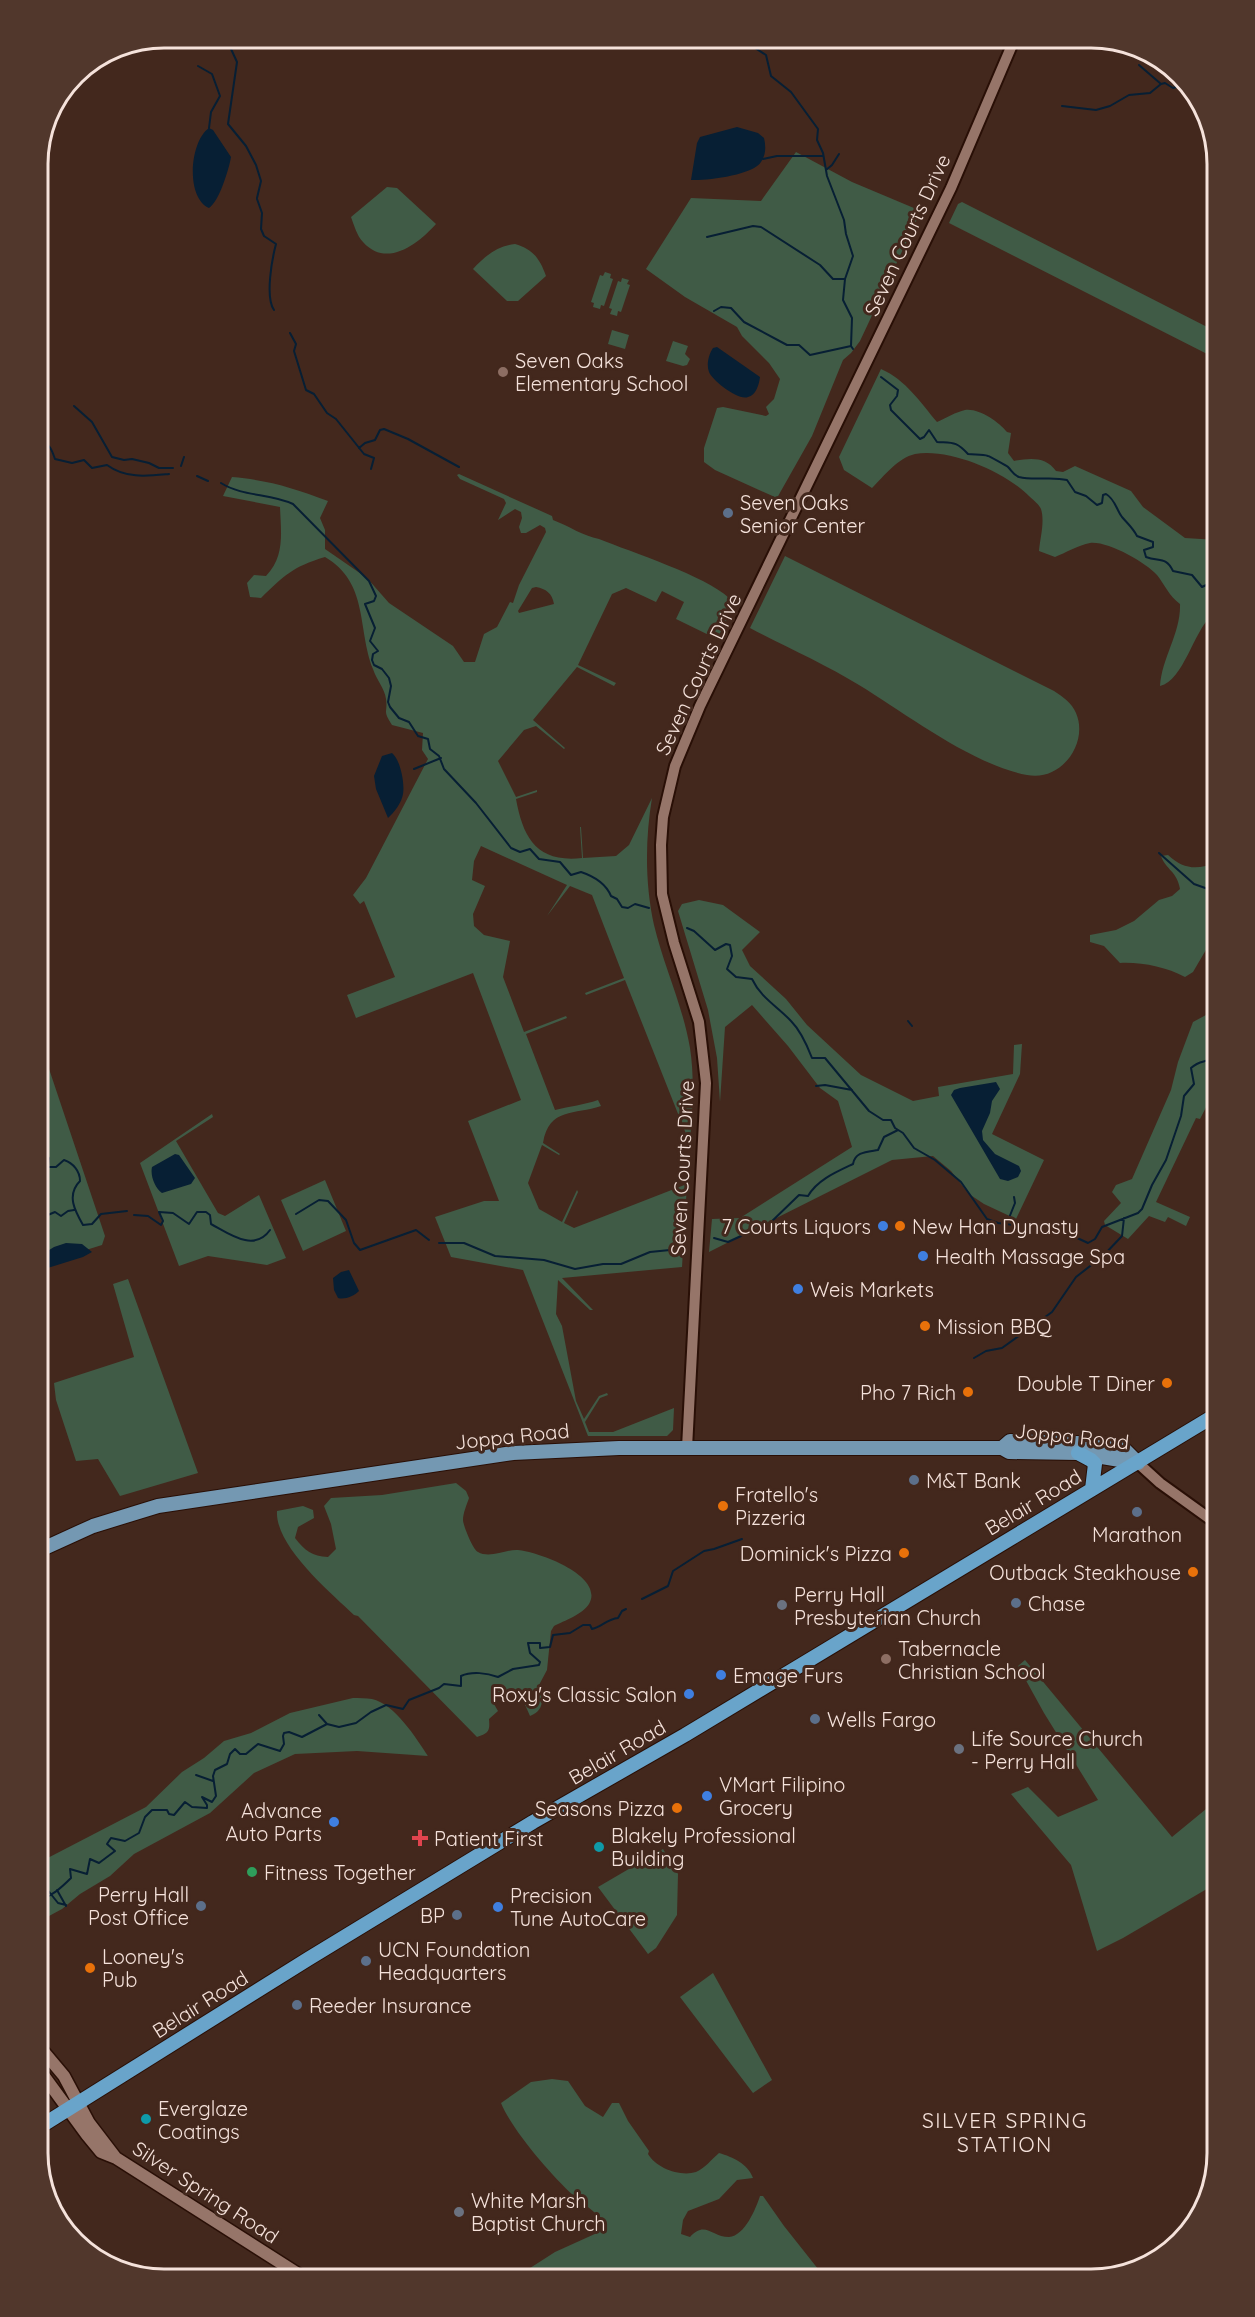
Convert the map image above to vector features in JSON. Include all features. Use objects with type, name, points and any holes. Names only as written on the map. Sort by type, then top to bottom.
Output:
[{"type":"highway","name":"Belair Road","points":[[48,2122],[514,1834],[685,1735],[1207,1421]]},
{"type":"highway","points":[[1078,1453],[1095,1464],[1092,1489]]},
{"type":"main road","name":"Joppa Road","points":[[1002,1448],[1010,1441],[1099,1443],[1122,1447],[1138,1463]]},
{"type":"main road","name":"Joppa Road","points":[[48,1547],[112,1519],[158,1506],[513,1453],[578,1448],[1002,1448],[1009,1452],[1078,1453],[1138,1463]]},
{"type":"main road","name":"Silver Spring Road","points":[[48,2057],[64,2076],[73,2106]]},
{"type":"main road","name":"Silver Spring Road","points":[[48,2079],[73,2106],[101,2152],[116,2158],[290,2269]]},
{"type":"street","name":"Seven Courts Drive","points":[[687,1448],[706,1083],[699,1022],[674,942],[662,894],[661,845],[666,796],[681,747],[951,188],[1011,48]]},
{"type":"street","points":[[1138,1463],[1160,1483],[1207,1516]]},
{"type":"green space","points":[[796,152],[852,182],[921,211],[860,341],[843,360],[812,436],[777,498],[715,470],[704,462],[704,448],[717,408],[723,407],[766,416],[769,414],[766,407],[774,399],[780,379],[769,363],[742,336],[737,327],[685,297],[646,269],[691,198],[761,201]]},
{"type":"green space","points":[[387,187],[397,188],[436,224],[412,245],[392,253],[382,253],[372,250],[363,242],[357,234],[351,217]]},
{"type":"green space","points":[[962,202],[1207,327],[1207,354],[949,223],[958,204]]},
{"type":"green space","points":[[515,244],[535,255],[546,276],[518,301],[507,301],[473,269],[492,252]]},
{"type":"green space","points":[[605,272],[611,274],[610,278],[613,279],[604,306],[601,305],[600,309],[593,307],[594,303],[591,302],[600,275],[603,276]]},
{"type":"green space","points":[[622,278],[629,280],[627,284],[630,285],[621,312],[618,311],[617,316],[610,314],[612,309],[609,308],[618,281],[621,282]]},
{"type":"green space","points":[[612,330],[629,335],[625,349],[608,344]]},
{"type":"green space","points":[[673,341],[688,346],[685,354],[690,359],[687,365],[666,361]]},
{"type":"green space","points":[[881,369],[905,385],[937,422],[965,410],[982,413],[1011,433],[1008,453],[1014,461],[1042,460],[1056,471],[1063,472],[1075,466],[1131,491],[1143,507],[1185,538],[1207,539],[1207,621],[1176,675],[1160,686],[1161,675],[1178,625],[1180,604],[1157,575],[1144,564],[1126,553],[1098,543],[1086,544],[1055,557],[1039,551],[1043,519],[1039,505],[1006,478],[960,458],[929,453],[909,456],[897,463],[872,488],[844,470],[839,457]]},
{"type":"green space","points":[[457,475],[552,516],[553,520],[593,538],[703,581],[729,598],[728,603],[734,606],[717,639],[676,619],[684,602],[662,591],[656,602],[626,588],[612,594],[578,665],[616,683],[614,686],[577,667],[533,720],[565,748],[536,726],[524,730],[498,761],[516,797],[537,790],[537,792],[516,799],[519,813],[528,836],[535,845],[543,852],[554,856],[582,858],[581,827],[583,858],[616,856],[629,845],[652,798],[647,846],[649,894],[658,941],[683,1017],[692,1060],[690,1144],[625,980],[586,995],[585,993],[624,978],[592,895],[570,886],[547,916],[567,885],[481,846],[474,861],[472,880],[485,886],[473,914],[474,926],[484,935],[510,941],[503,977],[524,1032],[566,1016],[567,1018],[526,1034],[555,1110],[598,1100],[601,1106],[564,1114],[551,1123],[546,1131],[543,1143],[560,1154],[542,1145],[528,1183],[539,1209],[562,1222],[577,1190],[564,1223],[574,1228],[687,1184],[682,1267],[562,1278],[593,1310],[590,1310],[558,1280],[556,1314],[562,1326],[576,1401],[584,1419],[599,1396],[607,1393],[608,1395],[600,1398],[585,1422],[589,1432],[613,1432],[674,1408],[673,1430],[667,1436],[588,1436],[523,1270],[451,1257],[435,1217],[484,1201],[499,1201],[468,1121],[521,1100],[473,973],[356,1018],[347,995],[395,977],[364,901],[360,904],[353,895],[366,878],[428,759],[422,750],[423,733],[392,725],[389,720],[386,714],[385,695],[374,673],[368,653],[360,607],[349,580],[339,568],[325,557],[304,564],[276,583],[261,598],[250,597],[247,583],[254,575],[266,576],[279,552],[281,544],[280,507],[223,496],[232,477],[281,485],[328,501],[320,518],[325,530],[325,549],[367,578],[389,603],[453,646],[464,662],[475,662],[484,634],[497,627],[510,602],[513,603],[519,585],[546,532],[545,528],[540,525],[526,533],[521,533],[519,527],[521,512],[515,509],[498,520],[506,503],[504,499],[460,479]],"holes":[[[532,588],[546,590],[554,604],[519,613],[518,611]]]},
{"type":"green space","points":[[785,556],[1054,691],[1070,703],[1079,725],[1079,736],[1069,758],[1051,772],[1039,776],[1027,775],[984,761],[940,737],[846,677],[750,628]]},
{"type":"green space","points":[[1168,855],[1180,864],[1191,867],[1207,865],[1207,948],[1193,972],[1185,977],[1154,966],[1120,963],[1104,946],[1090,942],[1090,935],[1116,930],[1134,921],[1159,900],[1172,896],[1180,889],[1174,874],[1161,856]]},
{"type":"green space","points":[[699,900],[723,905],[760,932],[742,950],[750,966],[786,999],[807,1025],[861,1075],[913,1101],[939,1096],[938,1087],[1013,1074],[1014,1045],[1022,1044],[1020,1074],[992,1134],[1044,1160],[1016,1219],[969,1194],[951,1171],[933,1156],[892,1160],[709,1252],[712,1219],[740,1218],[852,1147],[838,1101],[820,1088],[788,1046],[752,1005],[725,1027],[720,1102],[717,1058],[708,1010],[678,911],[682,904]]},
{"type":"green space","points":[[1206,1015],[1207,1105],[1200,1119],[1196,1118],[1156,1202],[1190,1217],[1186,1226],[1168,1217],[1165,1222],[1149,1216],[1128,1239],[1105,1225],[1104,1221],[1121,1203],[1112,1192],[1116,1185],[1132,1179],[1171,1090],[1178,1062],[1193,1022]]},
{"type":"green space","points":[[48,1066],[105,1236],[102,1245],[48,1262]]},
{"type":"green space","points":[[212,1114],[213,1117],[176,1141],[218,1213],[225,1216],[259,1195],[286,1258],[267,1265],[208,1256],[179,1266],[140,1163]]},
{"type":"green space","points":[[325,1180],[346,1231],[303,1251],[281,1200]]},
{"type":"green space","points":[[128,1279],[198,1473],[120,1496],[98,1459],[76,1461],[56,1400],[54,1383],[134,1357],[113,1284]]},
{"type":"green space","points":[[456,1483],[466,1491],[469,1498],[463,1523],[478,1552],[493,1554],[518,1550],[540,1555],[579,1575],[588,1584],[591,1594],[586,1608],[554,1626],[551,1631],[547,1670],[539,1685],[542,1703],[538,1711],[530,1716],[519,1691],[499,1693],[491,1699],[498,1711],[489,1719],[488,1731],[477,1737],[358,1616],[354,1615],[306,1568],[285,1539],[279,1525],[277,1511],[303,1506],[313,1510],[314,1518],[298,1527],[295,1538],[309,1552],[328,1557],[336,1549],[331,1524],[324,1506],[331,1498],[382,1495]]},
{"type":"green space","points":[[1025,1660],[1172,1837],[1207,1808],[1207,1889],[1097,1951],[1071,1865],[1011,1794],[1028,1787],[1058,1817],[1098,1800],[1018,1666]]},
{"type":"green space","points":[[353,1698],[372,1699],[381,1702],[397,1714],[428,1756],[357,1751],[295,1754],[254,1773],[210,1813],[134,1854],[110,1876],[48,1917],[48,1858],[146,1807],[182,1772],[204,1758],[224,1741],[251,1733],[290,1713]]},
{"type":"green space","points":[[663,1849],[678,1874],[677,1915],[656,1948],[648,1954],[598,1887]]},
{"type":"green space","points":[[713,1973],[772,2080],[753,2093],[680,1997]]},
{"type":"green space","points":[[552,2079],[568,2081],[585,2106],[603,2117],[612,2103],[619,2103],[628,2121],[649,2151],[648,2154],[662,2167],[669,2170],[683,2173],[696,2172],[719,2153],[735,2159],[748,2169],[753,2178],[737,2180],[719,2199],[688,2211],[683,2220],[681,2234],[690,2237],[695,2232],[704,2230],[729,2237],[735,2235],[745,2227],[760,2196],[763,2196],[818,2269],[529,2269],[555,2252],[597,2233],[604,2222],[543,2164],[506,2114],[501,2103],[531,2082]]},
{"type":"water","points":[[737,127],[758,133],[764,138],[765,150],[761,162],[756,167],[739,174],[691,180],[700,137]]},
{"type":"water","points":[[209,128],[213,130],[231,157],[220,192],[209,208],[201,202],[196,193],[193,169],[198,144]]},
{"type":"water","points":[[717,347],[760,377],[757,389],[751,396],[744,397],[732,393],[711,376],[708,359],[713,348]]},
{"type":"water","points":[[392,753],[400,766],[403,789],[399,804],[388,818],[376,789],[374,776],[382,756]]},
{"type":"water","points":[[996,1082],[1000,1089],[992,1101],[990,1113],[982,1131],[983,1140],[995,1154],[1019,1166],[1021,1171],[1018,1177],[1008,1181],[1000,1179],[951,1095],[954,1090],[960,1088]]},
{"type":"water","points":[[175,1154],[179,1155],[195,1178],[191,1184],[162,1193],[154,1182],[152,1167]]},
{"type":"water","points":[[66,1243],[82,1244],[92,1252],[48,1268],[48,1251]]},
{"type":"water","points":[[349,1270],[359,1291],[349,1297],[338,1298],[334,1290],[333,1278]]},
{"type":"waterway","points":[[231,48],[237,62],[228,124],[246,146],[256,165],[261,181],[257,198]]},
{"type":"waterway","points":[[755,48],[766,55],[771,76],[791,92],[818,129],[817,140],[823,153],[827,176],[844,220],[853,256],[845,279],[843,300],[852,318],[851,346],[853,349]]},
{"type":"waterway","points":[[1139,65],[1161,84],[1165,83],[1173,88],[1177,87]]},
{"type":"waterway","points":[[198,66],[212,74],[220,96],[211,112],[209,128]]},
{"type":"waterway","points":[[1062,106],[1096,110],[1110,106],[1129,95],[1150,93],[1161,84]]},
{"type":"waterway","points":[[826,170],[839,154]]},
{"type":"waterway","points":[[763,159],[777,156],[823,156]]},
{"type":"waterway","points":[[257,199],[262,213],[261,229],[264,236],[276,244],[270,287],[271,304],[274,310]]},
{"type":"waterway","points":[[707,237],[753,226],[761,227],[820,265],[833,279],[845,279]]},
{"type":"waterway","points":[[714,311],[721,307],[731,308],[744,322],[787,345],[799,345],[810,355],[851,346]]},
{"type":"waterway","points":[[290,333],[296,344],[294,351],[306,390],[314,394],[327,413],[336,419],[364,454],[374,458],[371,469]]},
{"type":"waterway","points":[[881,377],[898,390],[897,396],[890,405],[891,410],[920,439],[929,430],[937,442],[954,444],[968,454],[989,456],[1008,467],[1019,477],[1067,480],[1075,492],[1086,496],[1097,505],[1102,503],[1103,495],[1106,494],[1137,536],[1153,542],[1153,547],[1144,550],[1146,557],[1165,561],[1173,571],[1192,575],[1202,587],[1207,585]]},
{"type":"waterway","points":[[74,406],[92,422],[112,457],[132,459],[159,468],[173,468]]},
{"type":"waterway","points":[[359,448],[375,440],[380,430],[384,429],[408,439],[459,467]]},
{"type":"waterway","points":[[48,446],[55,459],[72,463],[84,460],[92,468],[107,465],[129,475],[169,474]]},
{"type":"waterway","points":[[181,466],[184,457]]},
{"type":"waterway","points":[[197,476],[208,481]]},
{"type":"waterway","points":[[221,483],[238,491],[293,504],[369,581],[376,596],[374,601],[365,604],[375,628],[370,641],[378,651],[373,654],[372,660],[374,665],[382,669],[389,678],[391,686],[388,702],[390,707],[399,718],[409,722],[418,736],[428,739],[430,749],[439,756],[444,769],[476,803],[511,848],[520,852],[530,849],[539,859],[560,862],[571,875],[581,872],[590,876],[599,881],[622,907],[628,908],[635,904],[649,908]]},
{"type":"waterway","points":[[414,769],[441,758]]},
{"type":"waterway","points":[[1159,853],[1194,884],[1207,889]]},
{"type":"waterway","points":[[687,928],[694,931],[715,950],[726,944],[730,945],[732,956],[727,969],[736,977],[752,979],[765,997],[798,1029],[812,1058],[825,1058],[869,1111],[883,1120],[891,1120],[895,1128],[903,1133],[914,1148],[935,1160],[961,1182],[987,1219],[998,1223],[1031,1227],[1048,1233],[1062,1231],[1088,1243],[1095,1239],[1102,1227],[1138,1213],[1166,1160],[1181,1116],[1184,1096],[1194,1084],[1191,1068],[1207,1060]]},
{"type":"waterway","points":[[908,1021],[912,1026]]},
{"type":"waterway","points":[[816,1086],[825,1085],[852,1090]]},
{"type":"waterway","points":[[714,1238],[728,1242],[741,1236],[752,1227],[768,1225],[799,1195],[808,1196],[822,1181],[853,1164],[859,1155],[878,1150],[884,1137],[898,1130]]},
{"type":"waterway","points":[[48,1157],[48,1167]]},
{"type":"waterway","points":[[48,1167],[56,1167],[64,1160],[73,1165],[77,1171],[80,1181],[73,1192],[73,1203],[83,1225],[92,1224],[101,1214],[127,1211]]},
{"type":"waterway","points":[[1007,1223],[1015,1203],[1014,1197]]},
{"type":"waterway","points":[[296,1214],[319,1200],[328,1201],[346,1220],[354,1243],[360,1250],[416,1230],[429,1240]]},
{"type":"waterway","points":[[48,1215],[55,1212],[61,1216],[74,1210]]},
{"type":"waterway","points":[[134,1215],[148,1216],[161,1225],[163,1221],[159,1212],[173,1213],[189,1224],[197,1212],[206,1212],[210,1215],[211,1224],[233,1236],[249,1241],[264,1237],[270,1230]]},
{"type":"waterway","points":[[974,1358],[986,1351],[1002,1348],[1052,1312],[1076,1277],[1103,1256],[1122,1236],[1124,1218]]},
{"type":"waterway","points":[[439,1243],[464,1243],[495,1256],[544,1260],[575,1269],[603,1264],[621,1264],[650,1252],[680,1249]]},
{"type":"waterway","points":[[642,1599],[668,1586],[673,1571],[704,1551],[742,1539]]},
{"type":"waterway","points":[[48,1896],[71,1878],[70,1869],[87,1874],[90,1859],[99,1863],[115,1851],[107,1844],[111,1838],[125,1841],[139,1833],[145,1817],[152,1810],[167,1810],[169,1814],[174,1815],[185,1802],[192,1807],[207,1808],[202,1797],[212,1802],[216,1796],[213,1776],[215,1770],[227,1764],[230,1754],[235,1749],[240,1754],[246,1754],[258,1744],[280,1751],[284,1744],[284,1733],[289,1732],[302,1737],[327,1724],[339,1727],[356,1723],[386,1705],[403,1709],[409,1700],[444,1684],[461,1686],[461,1676],[465,1674],[479,1673],[498,1677],[513,1669],[539,1665],[540,1662],[530,1653],[528,1643],[540,1643],[540,1648],[550,1647],[553,1635],[570,1633],[583,1625],[590,1625],[592,1629],[596,1628],[618,1618],[626,1609]]},
{"type":"waterway","points":[[319,1715],[327,1724]]},
{"type":"waterway","points":[[196,1775],[213,1781]]},
{"type":"waterway","points":[[48,1890],[58,1903],[66,1905]]},
{"type":"waterway","points":[[57,1890],[66,1906]]},
{"type":"place","name":"Seven Oaks Elementary School","points":[[503,372]]},
{"type":"place","name":"Seven Oaks Senior Center","points":[[728,513]]},
{"type":"place","name":"7 Courts Liquors","points":[[883,1226]]},
{"type":"place","name":"New Han Dynasty","points":[[900,1226]]},
{"type":"place","name":"Health Massage Spa","points":[[923,1256]]},
{"type":"place","name":"Weis Markets","points":[[798,1289]]},
{"type":"place","name":"Mission BBQ","points":[[925,1326]]},
{"type":"place","name":"Double T Diner","points":[[1167,1383]]},
{"type":"place","name":"Pho 7 Rich","points":[[968,1392]]},
{"type":"place","name":"M&T Bank","points":[[914,1480]]},
{"type":"place","name":"Fratello's Pizzeria","points":[[723,1506]]},
{"type":"place","name":"Marathon","points":[[1137,1512]]},
{"type":"place","name":"Dominick's Pizza","points":[[904,1553]]},
{"type":"place","name":"Outback Steakhouse","points":[[1193,1572]]},
{"type":"place","name":"Chase","points":[[1016,1603]]},
{"type":"place","name":"Perry Hall Presbyterian Church","points":[[782,1605]]},
{"type":"place","name":"Tabernacle Christian School","points":[[886,1659]]},
{"type":"place","name":"Emage Furs","points":[[721,1675]]},
{"type":"place","name":"Roxy's Classic Salon","points":[[689,1694]]},
{"type":"place","name":"Wells Fargo","points":[[815,1719]]},
{"type":"place","name":"Life Source Church - Perry Hall","points":[[959,1749]]},
{"type":"place","name":"VMart Filipino Grocery","points":[[707,1796]]},
{"type":"place","name":"Seasons Pizza","points":[[677,1808]]},
{"type":"place","name":"Advance Auto Parts","points":[[334,1822]]},
{"type":"place","name":"Patient First","points":[[420,1838]]},
{"type":"place","name":"Blakely Professional Building","points":[[599,1847]]},
{"type":"place","name":"Fitness Together","points":[[252,1872]]},
{"type":"place","name":"Perry Hall Post Office","points":[[201,1906]]},
{"type":"place","name":"Precision Tune AutoCare","points":[[498,1907]]},
{"type":"place","name":"BP","points":[[457,1915]]},
{"type":"place","name":"UCN Foundation Headquarters","points":[[366,1961]]},
{"type":"place","name":"Looney's Pub","points":[[90,1968]]},
{"type":"place","name":"Reeder Insurance","points":[[297,2005]]},
{"type":"place","name":"Everglaze Coatings","points":[[146,2119]]},
{"type":"place","name":"White Marsh Baptist Church","points":[[459,2212]]},
{"type":"district","name":"SILVER SPRING STATION","points":[[1005,2132]]}]
